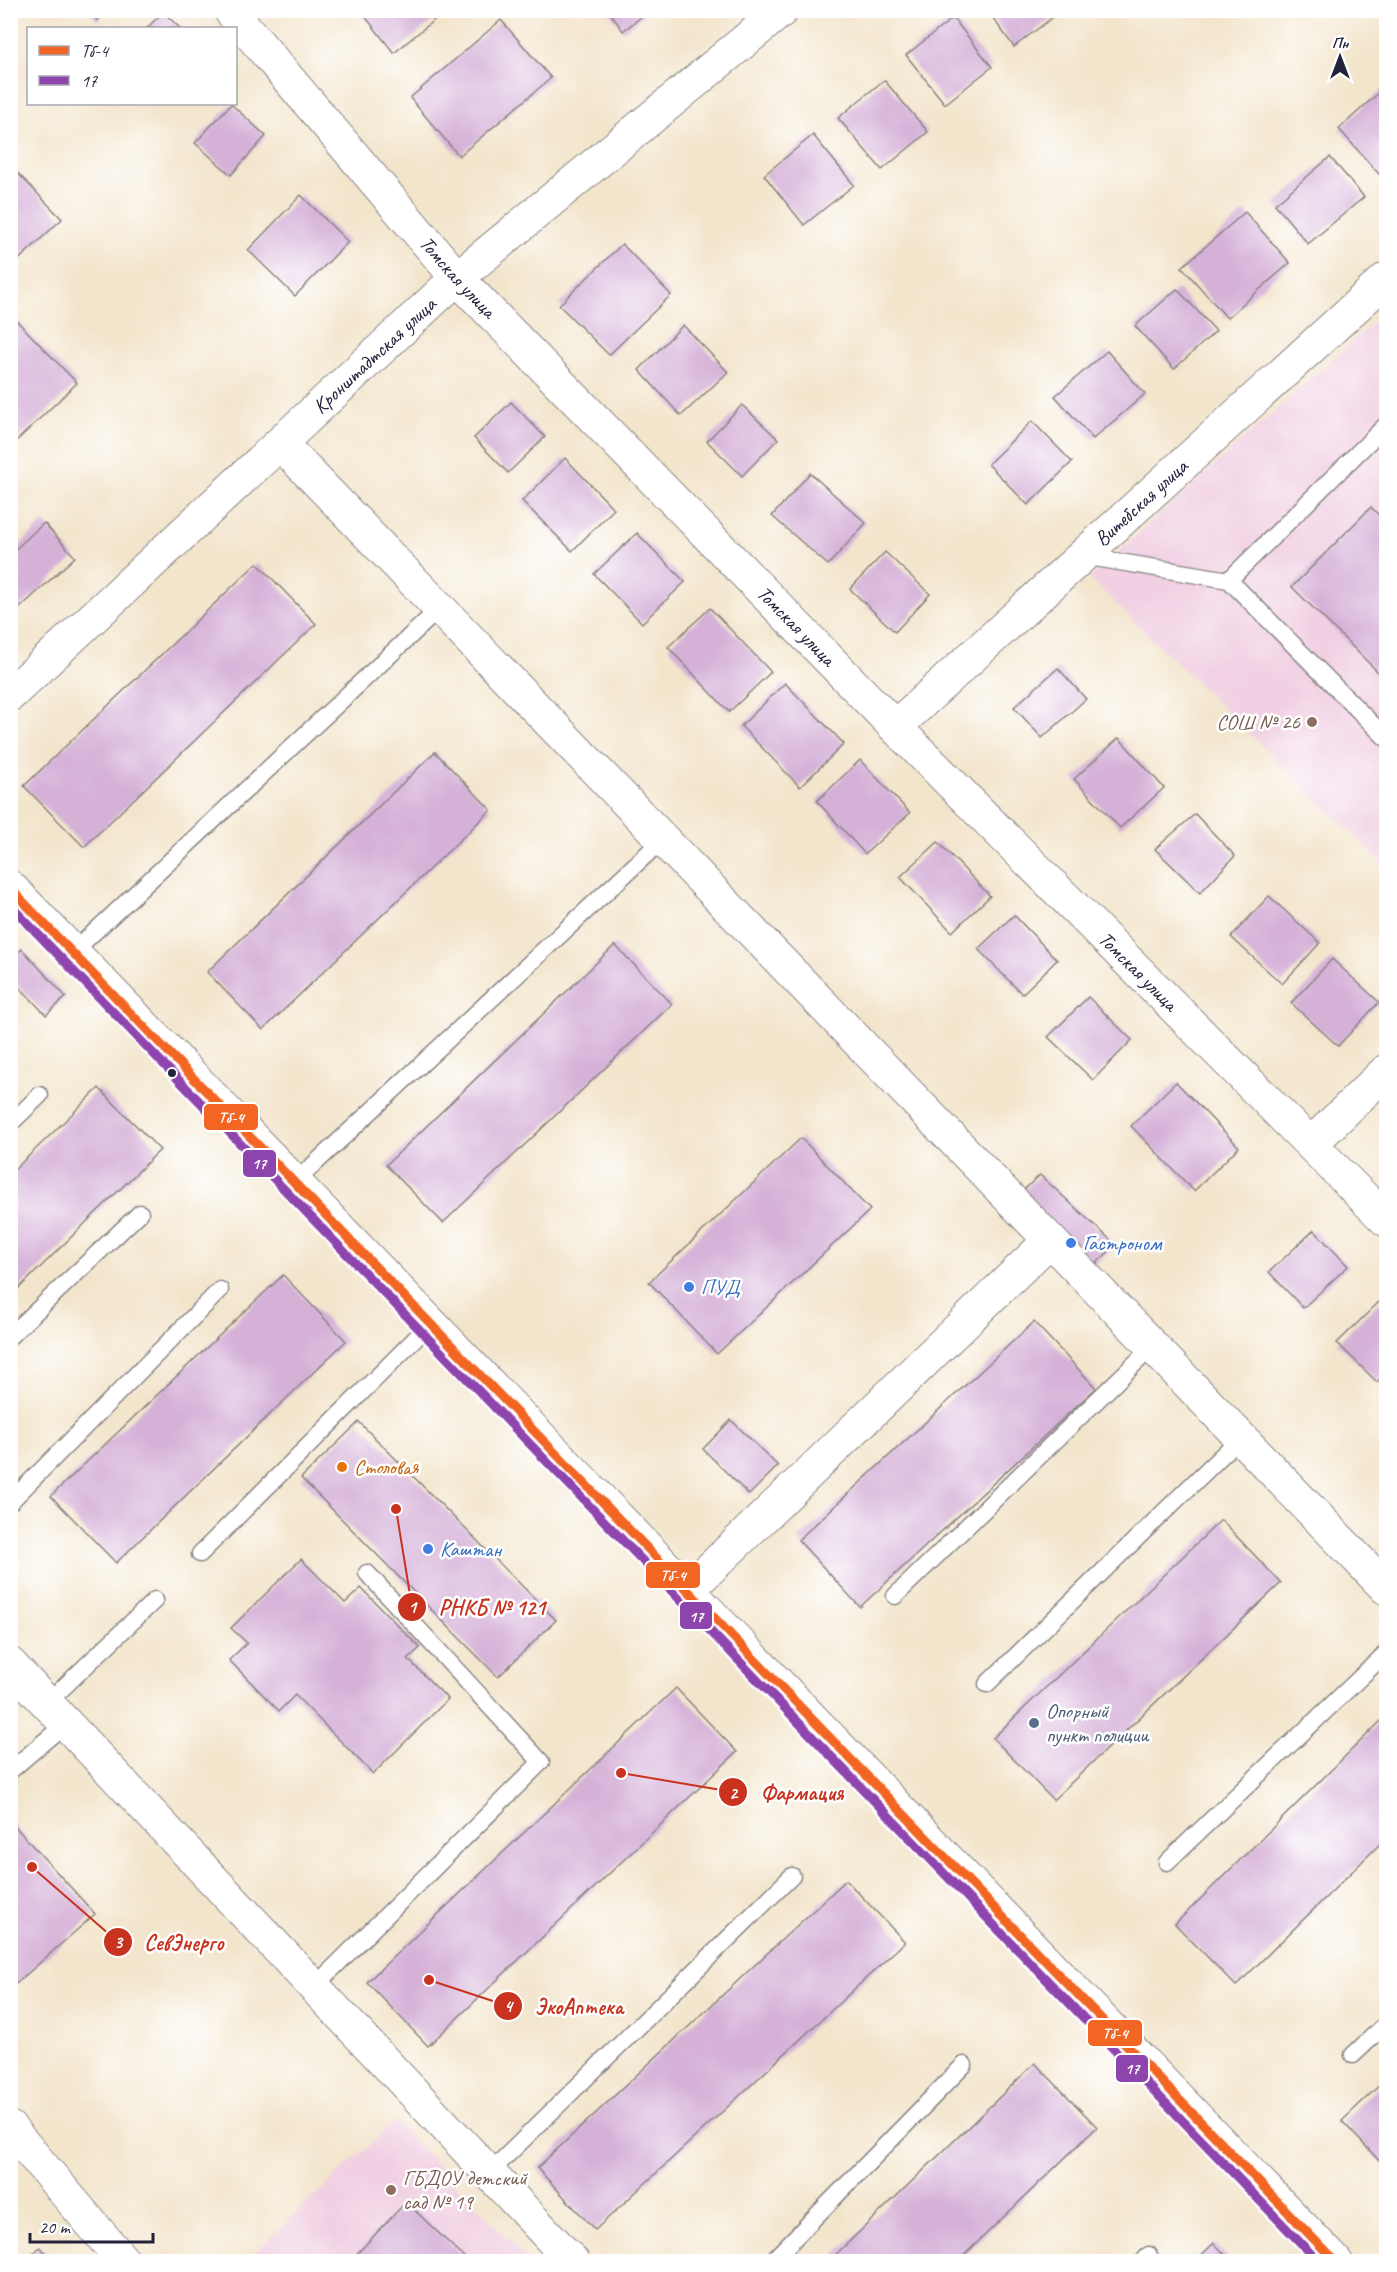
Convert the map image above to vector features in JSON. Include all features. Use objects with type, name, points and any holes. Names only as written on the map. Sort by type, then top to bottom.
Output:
[{"type":"street","name":"Томская улица","points":[[230,10],[457,278],[895,727],[1386,1220]]},
{"type":"street","name":"Кронштадтская улица","points":[[10,694],[457,278],[782,10]]},
{"type":"street","name":"Витебская улица","points":[[895,727],[1386,279]]},
{"type":"street","points":[[280,443],[1386,1588]]},
{"type":"street","points":[[10,887],[1336,2262]]},
{"type":"street","points":[[1311,1144],[1386,1071]]},
{"type":"street","points":[[688,1590],[1050,1240]]},
{"type":"street","points":[[10,1664],[573,2262]]},
{"type":"street","points":[[10,2128],[124,2262]]},
{"type":"lane","points":[[1229,580],[1386,425]]},
{"type":"lane","points":[[1082,556],[1229,580],[1386,738]]},
{"type":"lane","points":[[73,952],[440,608]]},
{"type":"lane","points":[[295,1182],[663,839]]},
{"type":"lane","points":[[10,1124],[40,1095]]},
{"type":"lane","points":[[10,1336],[140,1212]]},
{"type":"lane","points":[[10,1502],[220,1290]]},
{"type":"lane","points":[[200,1554],[431,1323]]},
{"type":"lane","points":[[895,1596],[1153,1346]]},
{"type":"lane","points":[[987,1684],[1241,1437]]},
{"type":"lane","points":[[314,1987],[541,1762],[367,1573]]},
{"type":"lane","points":[[10,1771],[154,1600]]},
{"type":"lane","points":[[1167,1862],[1386,1653]]},
{"type":"lane","points":[[489,2173],[792,1876]]},
{"type":"lane","points":[[1353,2055],[1386,2024]]},
{"type":"lane","points":[[771,2262],[964,2065]]},
{"type":"shaded area","name":"СОШ № 26","points":[[1386,311],[1386,866],[1089,578]]},
{"type":"shaded area","name":"ГБДОУ детский сад № 19","points":[[395,2121],[529,2261],[250,2262],[248,2259]]},
{"type":"building","points":[[89,10],[109,10],[97,21]]},
{"type":"building","points":[[360,10],[437,10],[440,15],[394,53]]},
{"type":"building","points":[[608,10],[650,10],[623,31]]},
{"type":"building","points":[[987,10],[1062,10],[1014,47]]},
{"type":"building","points":[[163,12],[179,27],[148,27]]},
{"type":"building","points":[[953,18],[992,67],[945,104],[906,55]]},
{"type":"building","points":[[501,20],[551,78],[459,156],[410,98]]},
{"type":"building","points":[[884,80],[928,132],[882,170],[838,118]]},
{"type":"building","points":[[1386,86],[1386,180],[1385,181],[1339,129]]},
{"type":"building","points":[[230,105],[266,136],[231,175],[195,143]]},
{"type":"building","points":[[813,135],[854,185],[804,225],[764,175]]},
{"type":"building","points":[[1330,157],[1364,197],[1308,244],[1275,204]]},
{"type":"building","points":[[10,165],[62,219],[10,268]]},
{"type":"building","points":[[301,195],[348,242],[295,296],[248,250]]},
{"type":"building","points":[[1245,212],[1290,263],[1227,318],[1182,267]]},
{"type":"building","points":[[622,244],[671,295],[609,355],[559,305]]},
{"type":"building","points":[[1177,289],[1216,331],[1174,369],[1135,326]]},
{"type":"building","points":[[17,321],[77,383],[10,447],[10,327]]},
{"type":"building","points":[[683,325],[728,372],[681,416],[639,370]]},
{"type":"building","points":[[1107,351],[1145,394],[1093,439],[1055,396]]},
{"type":"building","points":[[511,402],[545,437],[508,473],[474,438]]},
{"type":"building","points":[[742,405],[778,439],[742,476],[707,441]]},
{"type":"building","points":[[1032,421],[1072,462],[1028,505],[988,464]]},
{"type":"building","points":[[565,458],[614,509],[572,551],[522,501]]},
{"type":"building","points":[[810,473],[866,523],[828,565],[772,516]]},
{"type":"building","points":[[1371,507],[1386,523],[1386,680],[1292,587]]},
{"type":"building","points":[[44,523],[75,557],[10,617],[10,554]]},
{"type":"building","points":[[637,533],[685,582],[642,623],[594,574]]},
{"type":"building","points":[[885,552],[930,594],[895,632],[850,589]]},
{"type":"building","points":[[257,563],[316,624],[84,847],[24,786]]},
{"type":"building","points":[[710,608],[771,672],[729,712],[668,647]]},
{"type":"building","points":[[1058,668],[1086,699],[1042,738],[1014,707]]},
{"type":"building","points":[[785,683],[844,744],[800,787],[741,726]]},
{"type":"building","points":[[1119,738],[1164,788],[1120,828],[1074,779]]},
{"type":"building","points":[[435,752],[491,810],[263,1030],[207,972]]},
{"type":"building","points":[[860,760],[910,813],[865,854],[817,801]]},
{"type":"building","points":[[1195,814],[1235,856],[1200,893],[1155,849]]},
{"type":"building","points":[[938,842],[990,896],[952,932],[900,877]]},
{"type":"building","points":[[1269,896],[1320,943],[1282,984],[1231,937]]},
{"type":"building","points":[[1014,915],[1057,960],[1022,994],[978,949]]},
{"type":"building","points":[[615,945],[672,1004],[443,1223],[386,1165]]},
{"type":"building","points":[[22,949],[66,997],[46,1015],[10,977],[10,959]]},
{"type":"building","points":[[1332,959],[1379,1002],[1338,1046],[1291,1003]]},
{"type":"building","points":[[1088,997],[1132,1040],[1093,1080],[1048,1037]]},
{"type":"building","points":[[1176,1082],[1239,1147],[1194,1191],[1131,1126]]},
{"type":"building","points":[[99,1088],[160,1150],[10,1297],[10,1174]]},
{"type":"building","points":[[801,1138],[870,1210],[717,1354],[649,1282]]},
{"type":"building","points":[[1040,1175],[1116,1245],[1089,1270],[1015,1198]]},
{"type":"building","points":[[1314,1230],[1348,1266],[1303,1308],[1269,1272]]},
{"type":"building","points":[[283,1275],[346,1341],[116,1563],[51,1496]]},
{"type":"building","points":[[1381,1300],[1386,1305],[1386,1373],[1377,1382],[1337,1343]]},
{"type":"building","points":[[1034,1322],[1096,1388],[860,1607],[798,1540]]},
{"type":"building","points":[[731,1420],[778,1466],[749,1495],[703,1449]]},
{"type":"building","name":"Каштан","points":[[359,1422],[556,1620],[498,1677],[301,1478]]},
{"type":"building","points":[[1221,1520],[1281,1583],[1053,1800],[993,1738]]},
{"type":"building","points":[[301,1559],[345,1603],[361,1588],[420,1648],[408,1659],[448,1699],[373,1774],[295,1695],[279,1711],[229,1660],[247,1643],[231,1628]]},
{"type":"building","points":[[676,1688],[737,1752],[428,2046],[367,1982]]},
{"type":"building","points":[[1386,1716],[1386,1838],[1236,1986],[1175,1924]]},
{"type":"building","points":[[10,1821],[95,1914],[10,1989]]},
{"type":"building","points":[[846,1880],[905,1942],[595,2230],[537,2168]]},
{"type":"building","points":[[1035,2063],[1097,2127],[957,2262],[828,2262]]},
{"type":"building","points":[[1386,2079],[1386,2168],[1342,2121]]},
{"type":"building","points":[[406,2202],[469,2262],[349,2262]]},
{"type":"building","points":[[1214,2243],[1232,2262],[1194,2262]]},
{"type":"building","points":[[40,2247],[55,2262],[25,2262]]},
{"type":"transit line","name":"Тб-4","points":[[10,888],[1336,2262]]},
{"type":"transit line","name":"17","points":[[10,905],[1319,2262]]},
{"type":"place","name":"СОШ № 26","points":[[1312,722]]},
{"type":"place","name":"Гастроном","points":[[1071,1243]]},
{"type":"place","name":"ПУД","points":[[689,1287]]},
{"type":"place","name":"Столовая","points":[[342,1467]]},
{"type":"place","name":"РНКБ № 121","points":[[396,1509]]},
{"type":"place","name":"Каштан","points":[[428,1549]]},
{"type":"place","name":"Опорный пункт полиции","points":[[1034,1723]]},
{"type":"place","name":"Фармация","points":[[621,1773]]},
{"type":"place","name":"СевЭнерго","points":[[32,1867]]},
{"type":"place","name":"ЭкоАптека","points":[[429,1980]]},
{"type":"place","name":"ГБДОУ детский сад № 19","points":[[391,2190]]}]
